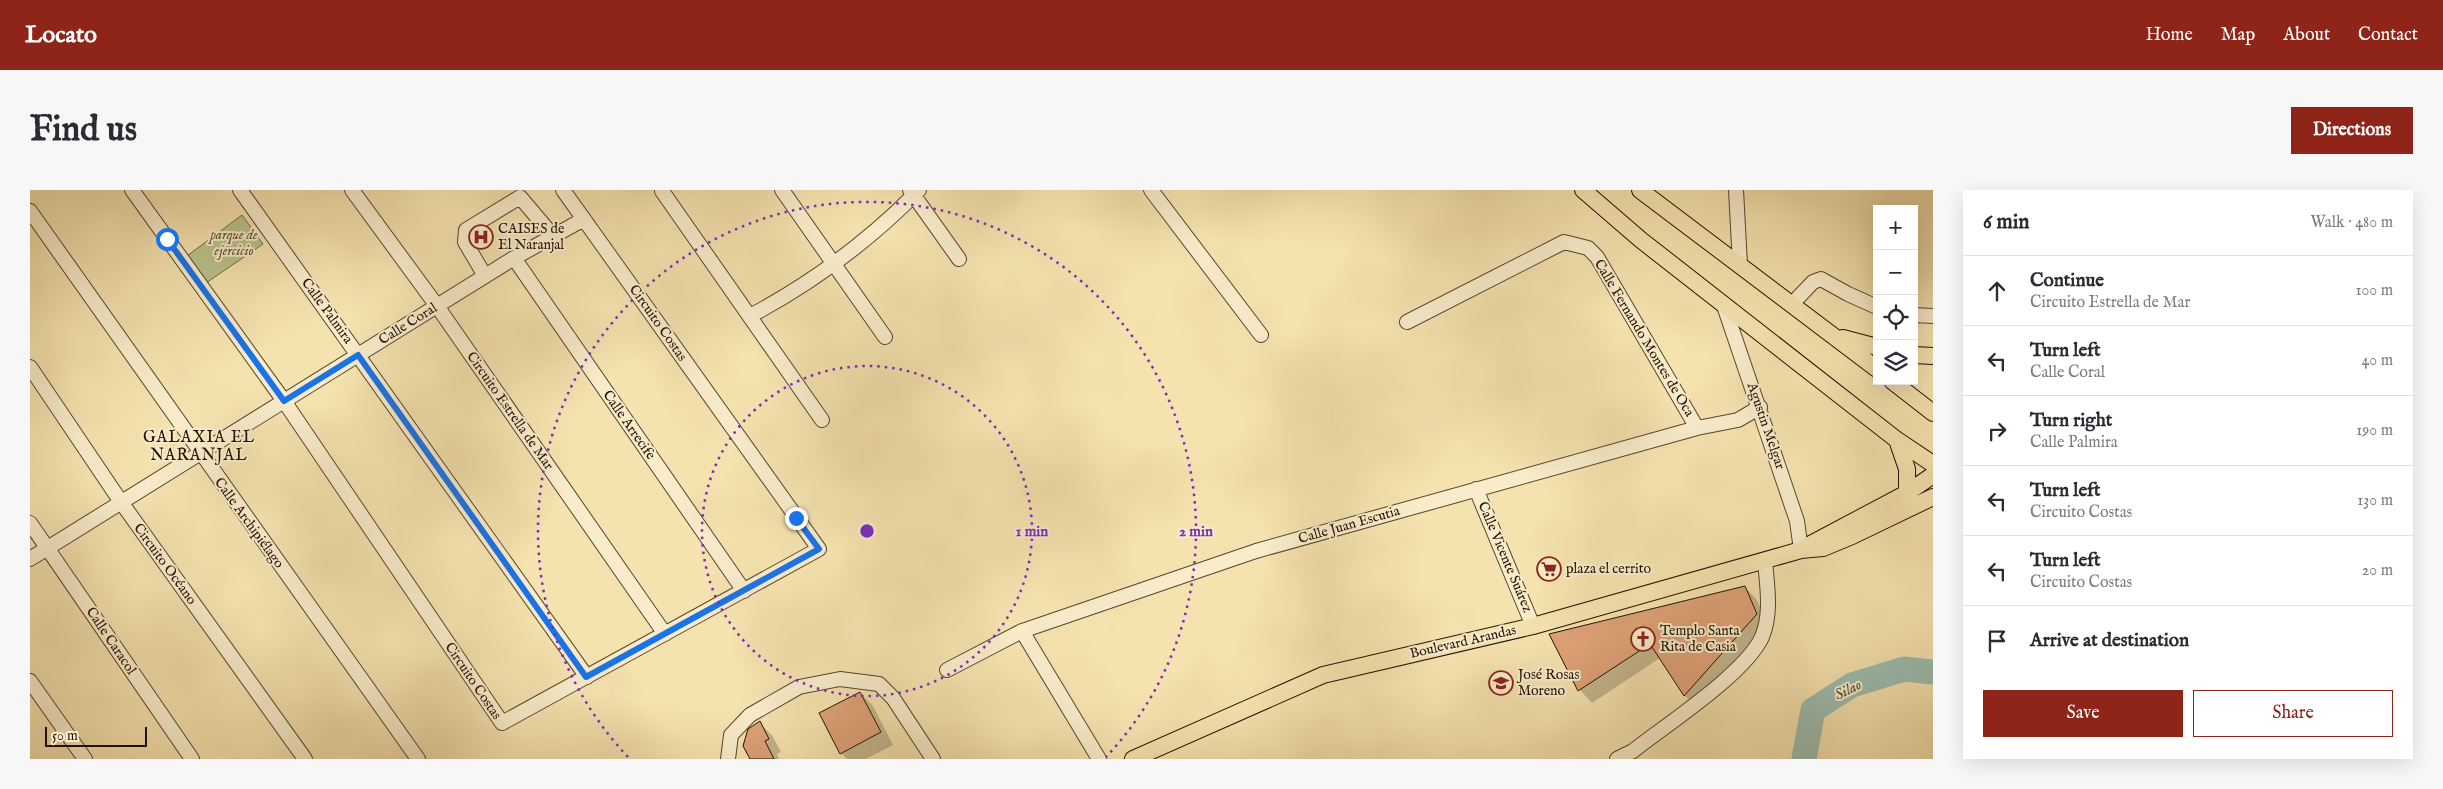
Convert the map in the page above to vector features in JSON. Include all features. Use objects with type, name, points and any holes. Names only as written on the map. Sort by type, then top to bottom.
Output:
[{"type":"main road","points":[[1583,190],[1641,240],[1897,440],[1933,464]]},
{"type":"main road","points":[[1640,190],[1873,366]]},
{"type":"main road","points":[[1833,335],[1873,346]]},
{"type":"main road","points":[[1918,355],[1933,356]]},
{"type":"main road","points":[[1897,385],[1933,413]]},
{"type":"main road","points":[[1897,440],[1907,469],[1907,493]]},
{"type":"main road","name":"Boulevard Arandas","points":[[1801,550],[1821,537],[1907,493],[1933,475]]},
{"type":"main road","name":"Boulevard Arandas","points":[[1133,759],[1323,675],[1533,626],[1801,550],[1823,548],[1933,497]]},
{"type":"street","points":[[132,190],[284,401]]},
{"type":"street","name":"Calle Palmira","points":[[240,190],[586,677]]},
{"type":"street","name":"Circuito Estrella de Mar","points":[[352,190],[437,306],[664,634]]},
{"type":"street","points":[[563,190],[584,219]]},
{"type":"street","points":[[782,190],[885,337]]},
{"type":"street","points":[[1151,190],[1260,335]]},
{"type":"street","points":[[1736,190],[1740,265]]},
{"type":"street","points":[[662,191],[822,420]]},
{"type":"street","points":[[750,316],[789,295],[834,264],[871,236],[914,192],[959,259]]},
{"type":"street","points":[[485,276],[465,242],[466,230],[520,197],[553,236]]},
{"type":"street","name":"Calle Archipiélago","points":[[30,212],[199,454],[418,759]]},
{"type":"street","name":"Calle Coral","points":[[30,559],[514,258],[584,219]]},
{"type":"street","name":"Circuito Costas","points":[[284,401],[502,723],[819,549],[584,219]]},
{"type":"street","name":"Calle Fernando Montes de Oca","points":[[1407,322],[1564,242],[1588,248],[1597,257],[1697,428]]},
{"type":"street","name":"Calle Arrecife","points":[[514,258],[744,591]]},
{"type":"street","points":[[1792,304],[1812,282],[1821,279],[1873,305]]},
{"type":"street","name":"Agustin Melgar","points":[[1723,303],[1797,520],[1801,550]]},
{"type":"street","points":[[1918,315],[1933,316]]},
{"type":"street","name":"Circuito Océano","points":[[30,367],[121,502],[304,759]]},
{"type":"street","name":"Calle Juan Escutia","points":[[947,670],[1022,632],[1256,552],[1697,428],[1738,420],[1760,407]]},
{"type":"street","name":"Calle Vicente Suárez","points":[[1476,489],[1533,626]]},
{"type":"street","name":"Calle Caracol","points":[[30,523],[192,759]]},
{"type":"street","points":[[1617,759],[1633,750],[1736,672],[1762,637],[1769,606],[1764,561]]},
{"type":"street","points":[[1022,632],[1099,759]]},
{"type":"street","points":[[728,759],[731,735],[750,715],[799,687],[840,679],[879,684],[893,698],[931,758]]},
{"type":"street","points":[[30,681],[85,759]]},
{"type":"green space","name":"parque de ejercicio","points":[[242,215],[263,244],[206,283],[187,256]]},
{"type":"building","name":"Templo Santa Rita de Casia","points":[[1745,586],[1757,614],[1684,696],[1650,644],[1578,691],[1549,634]]},
{"type":"building","points":[[860,692],[881,732],[840,754],[819,713]]},
{"type":"building","points":[[760,721],[769,739],[765,741],[774,759],[750,759],[743,746],[748,729]]},
{"type":"waterway","name":"Silao","points":[[1804,759],[1813,710],[1852,685],[1904,669],[1933,672]]},
{"type":"place","name":"CAISES de El Naranjal","points":[[481,237]]},
{"type":"place","name":"plaza el cerrito","points":[[1549,569]]},
{"type":"place","name":"Templo Santa Rita de Casia","points":[[1643,639]]},
{"type":"place","name":"José Rosas Moreno","points":[[1501,683]]},
{"type":"district","name":"GALAXIA EL NARANJAL","points":[[199,447]]},
{"type":"route","points":[[167,239],[284,401],[358,355],[586,677],[819,549],[796,518]]}]
